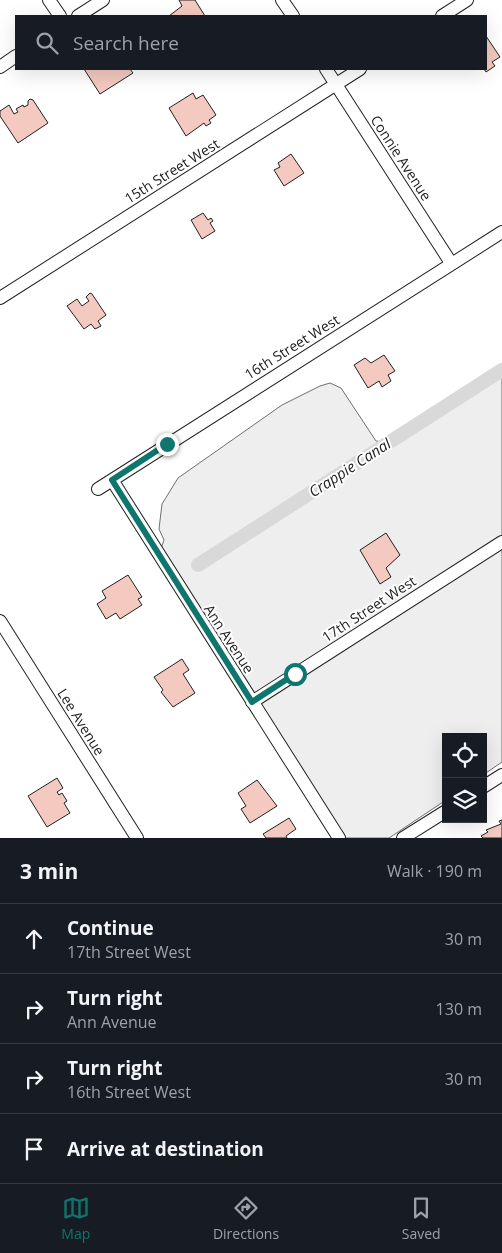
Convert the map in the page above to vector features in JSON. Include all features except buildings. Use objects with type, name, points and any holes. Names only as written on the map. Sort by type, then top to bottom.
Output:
[{"type":"street","points":[[49,0],[59,15]]},
{"type":"street","points":[[80,15],[103,0]]},
{"type":"street","points":[[282,0],[291,15]]},
{"type":"street","points":[[444,15],[467,0]]},
{"type":"street","points":[[0,66],[15,57]]},
{"type":"street","name":"Connie Avenue","points":[[327,70],[451,264]]},
{"type":"street","name":"15th Street West","points":[[0,298],[358,70]]},
{"type":"street","name":"16th Street West","points":[[98,489],[502,232]]},
{"type":"street","name":"Ann Avenue","points":[[112,480],[339,838]]},
{"type":"street","name":"17th Street West","points":[[252,702],[502,542]]},
{"type":"street","name":"Lee Avenue","points":[[0,621],[137,838]]},
{"type":"street","points":[[487,784],[502,775]]},
{"type":"street","points":[[403,838],[442,814]]},
{"type":"shaded area","points":[[502,372],[502,762],[487,772],[487,733],[442,733],[442,803],[389,838],[340,838],[159,554],[164,540],[159,529],[162,504],[178,478],[282,405],[320,386],[330,383],[341,388],[376,441],[384,442]]},
{"type":"waterway","name":"Crappie Canal","points":[[198,565],[502,370]]},
{"type":"route","points":[[167,444],[112,480],[252,702],[295,674]]}]
